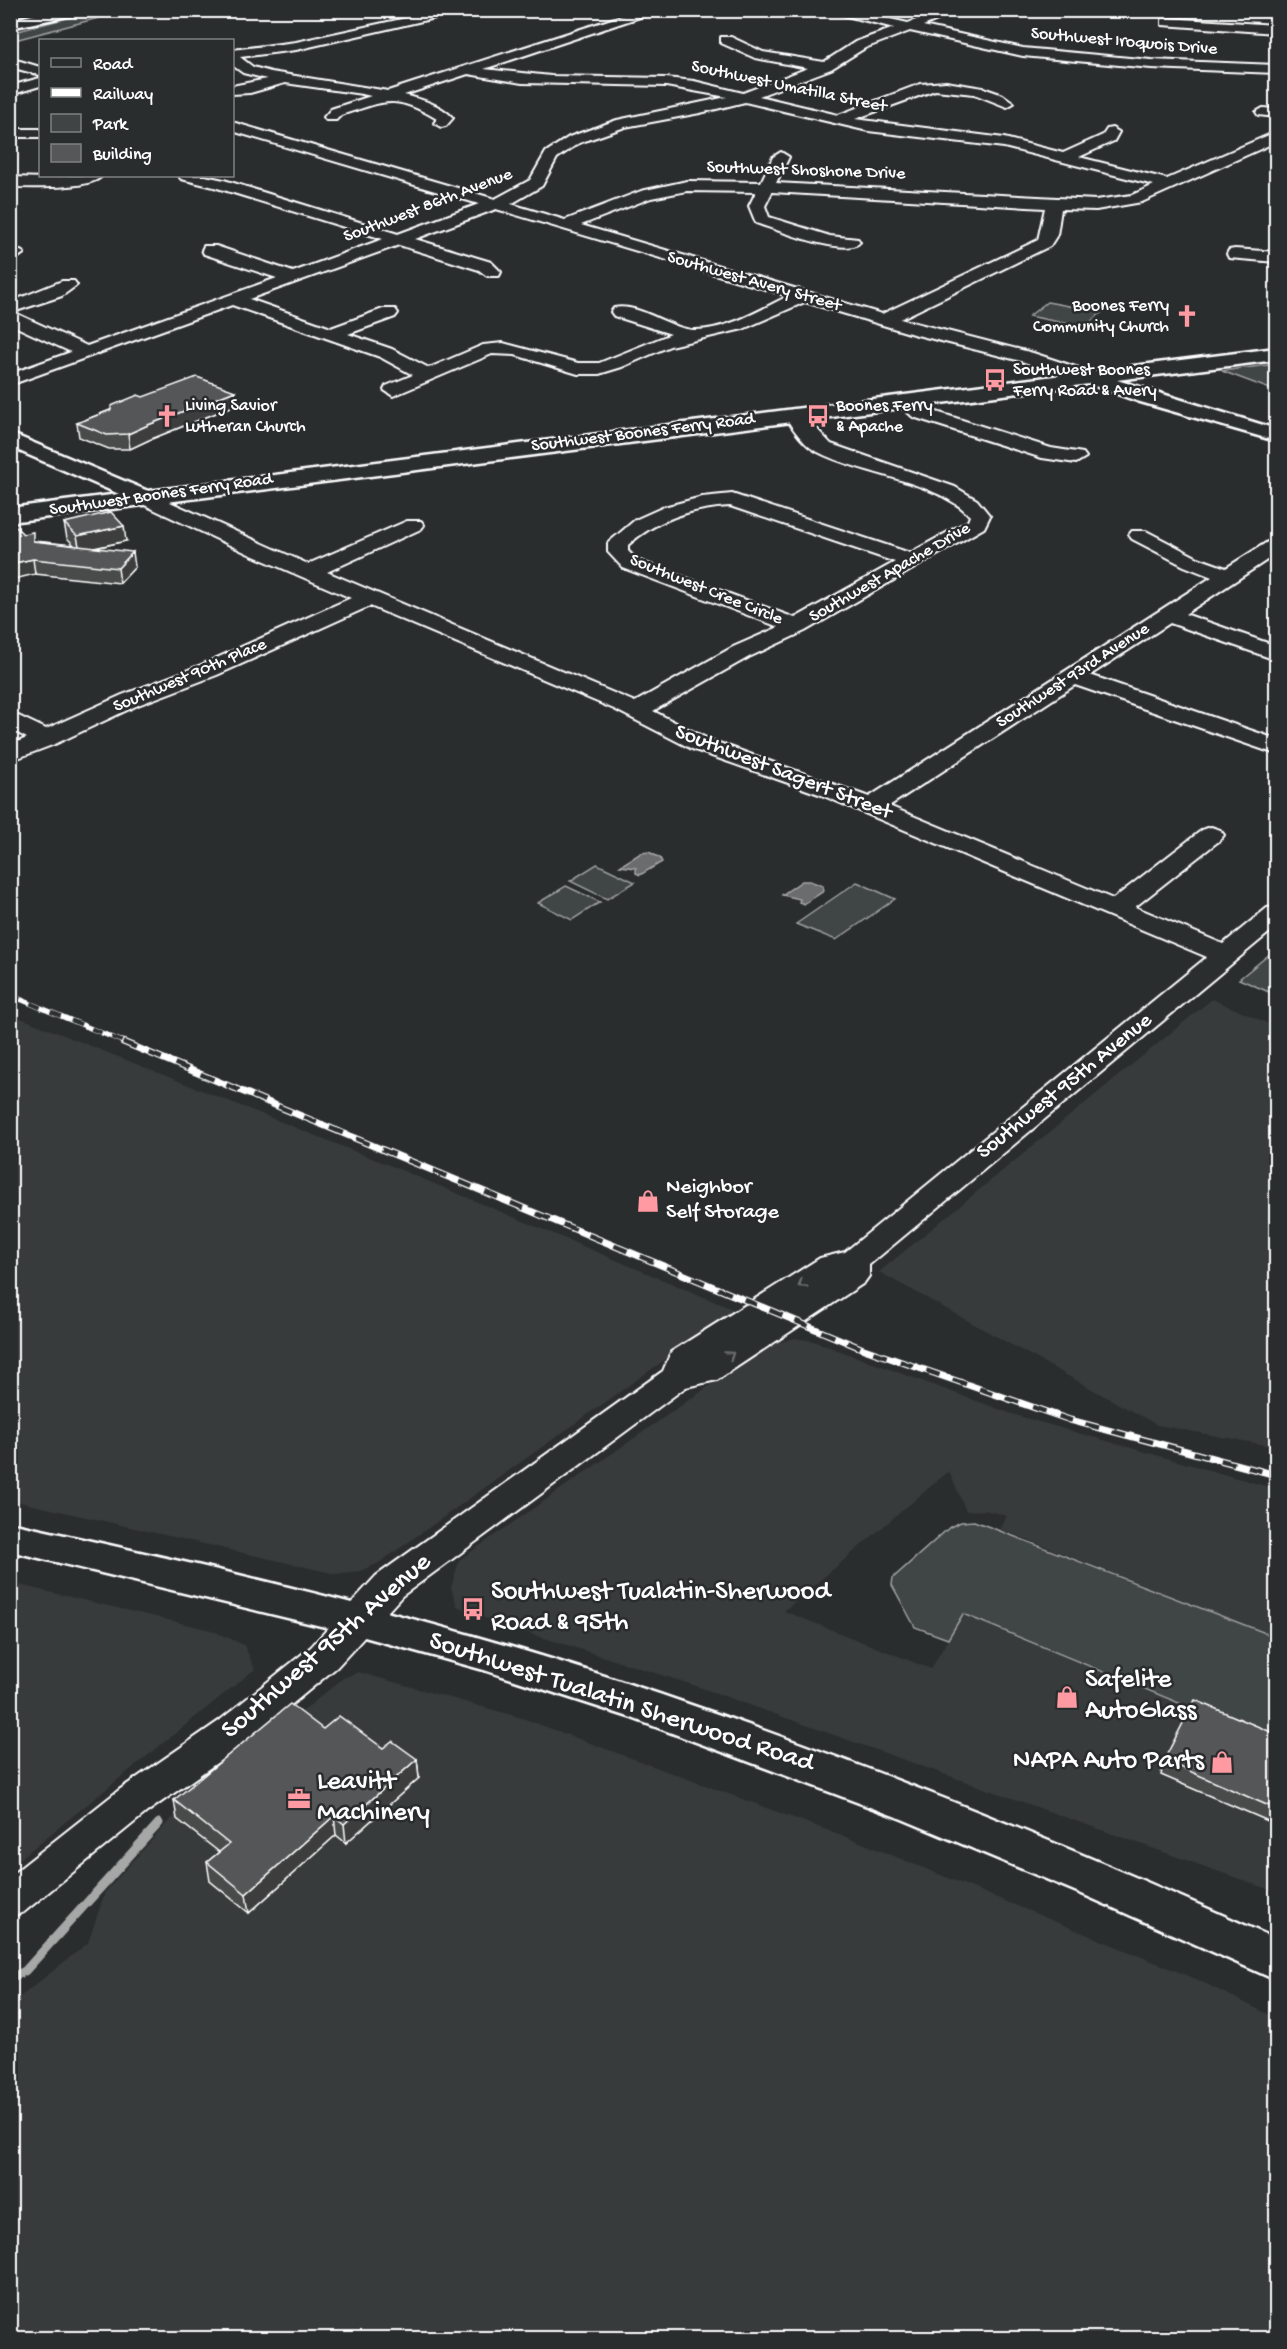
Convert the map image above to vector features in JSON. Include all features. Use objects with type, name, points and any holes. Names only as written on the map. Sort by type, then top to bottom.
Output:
[{"type":"main road","points":[[10,24],[78,10]]},
{"type":"main road","name":"Southwest Boones Ferry Road","points":[[10,515],[1276,354]]},
{"type":"main road","name":"Southwest Avery Street","points":[[1090,378],[1144,397],[1276,435]]},
{"type":"main road","name":"Southwest Sagert Street","points":[[10,439],[143,497]]},
{"type":"main road","name":"Southwest Tualatin Sherwood Road","points":[[10,1537],[187,1577],[356,1620],[549,1675],[830,1772],[1119,1889],[1276,1960]]},
{"type":"street","points":[[234,56],[296,46],[464,10]]},
{"type":"street","points":[[331,117],[336,112],[655,10]]},
{"type":"street","name":"Southwest Iroquois Drive","points":[[829,10],[1023,52],[1151,64],[1276,69]]},
{"type":"street","name":"Southwest 86th Avenue","points":[[10,380],[495,205],[518,195],[536,183],[551,155],[574,140],[622,123],[700,109],[746,97],[826,66],[851,49],[956,10]]},
{"type":"street","points":[[1167,22],[1276,28]]},
{"type":"street","points":[[349,35],[379,46]]},
{"type":"street","points":[[1023,52],[1045,37]]},
{"type":"street","points":[[726,40],[734,46],[755,53],[826,66]]},
{"type":"street","points":[[234,58],[248,70],[385,96],[437,111],[446,118],[441,123]]},
{"type":"street","points":[[10,62],[39,71]]},
{"type":"street","name":"Southwest Umatilla Street","points":[[466,70],[511,78],[666,81],[746,97],[868,127],[982,139],[1171,185]]},
{"type":"street","points":[[234,90],[250,89],[286,79]]},
{"type":"street","points":[[10,90],[39,82]]},
{"type":"street","points":[[840,120],[925,87],[938,85],[997,97],[1007,103]]},
{"type":"street","name":"Southwest Avery Street","points":[[234,127],[883,320],[1016,354],[1090,378]]},
{"type":"street","points":[[1065,158],[1109,138],[1112,132]]},
{"type":"street","points":[[10,133],[39,133]]},
{"type":"street","name":"Southwest Shoshone Drive","points":[[563,226],[667,188],[714,185],[1054,204],[1116,203],[1136,199],[1171,185],[1276,137]]},
{"type":"street","points":[[781,157],[757,207],[762,220],[829,241],[852,242]]},
{"type":"street","points":[[929,196],[934,176]]},
{"type":"street","points":[[10,182],[47,183],[87,177]]},
{"type":"street","points":[[191,177],[218,183],[485,266],[493,272]]},
{"type":"street","points":[[47,183],[54,200]]},
{"type":"street","points":[[883,320],[1044,243],[1049,235],[1054,204]]},
{"type":"street","points":[[10,250],[16,253],[10,258]]},
{"type":"street","points":[[210,250],[292,277]]},
{"type":"street","points":[[1235,254],[1276,257]]},
{"type":"street","points":[[10,308],[56,292],[68,285]]},
{"type":"street","points":[[393,390],[489,349],[501,347],[516,348],[576,368],[592,369],[609,366],[669,340],[740,324],[803,296]]},
{"type":"street","points":[[231,299],[386,353],[428,375]]},
{"type":"street","points":[[620,312],[694,336]]},
{"type":"street","points":[[333,333],[389,313]]},
{"type":"street","points":[[10,317],[39,333],[87,351]]},
{"type":"street","points":[[903,401],[920,413],[1049,454],[1076,457]]},
{"type":"street","name":"Southwest Apache Drive","points":[[636,711],[741,651],[797,626],[977,524],[980,516],[975,508],[948,491],[824,448],[793,415]]},
{"type":"street","name":"Southwest Sagert Street","points":[[143,497],[309,572],[636,711],[716,751],[806,781],[1226,955]]},
{"type":"street","name":"Southwest Cree Circle","points":[[797,626],[630,564],[618,552],[618,543],[628,533],[686,504],[708,500],[732,500],[912,561]]},
{"type":"street","points":[[309,572],[414,525]]},
{"type":"street","points":[[1139,535],[1191,562],[1229,576]]},
{"type":"street","name":"Southwest 93rd Avenue","points":[[870,807],[1276,545]]},
{"type":"street","points":[[1254,560],[1276,567]]},
{"type":"street","name":"Southwest 90th Place","points":[[10,754],[130,700],[209,670],[369,598]]},
{"type":"street","points":[[1168,615],[1276,653]]},
{"type":"street","points":[[1072,676],[1276,747]]},
{"type":"street","points":[[10,719],[47,739]]},
{"type":"street","points":[[1115,910],[1211,835]]},
{"type":"street","name":"Southwest 95th Avenue","points":[[10,1900],[133,1801],[232,1732],[324,1657],[389,1586],[677,1377],[705,1372],[853,1276],[854,1261],[1276,914]]},
{"type":"shaded area","points":[[649,852],[660,858],[662,862],[640,875],[636,873],[636,868],[620,866],[641,853]]},
{"type":"shaded area","points":[[802,881],[810,881],[823,886],[824,891],[804,904],[799,902],[800,899],[782,895]]},
{"type":"shaded area","points":[[1212,999],[1276,1027],[1276,1447],[1157,1425],[879,1272]]},
{"type":"shaded area","points":[[11,1014],[399,1169],[735,1310],[379,1563],[360,1571],[336,1574],[11,1500]]},
{"type":"shaded area","points":[[795,1338],[813,1341],[1015,1415],[1276,1489],[1276,1637],[1000,1529],[1007,1516],[985,1510],[966,1511],[949,1471],[784,1611],[931,1669],[962,1614],[1276,1743],[1276,1892],[696,1686],[494,1622],[457,1606],[451,1588],[459,1560],[768,1345]]},
{"type":"shaded area","points":[[11,1583],[211,1630],[244,1645],[255,1669],[11,1866]]},
{"type":"shaded area","points":[[358,1672],[522,1718],[862,1843],[1196,1979],[1276,2018],[1276,2338],[11,2338],[11,2004],[88,1943],[105,1892],[169,1821],[343,1678]]},
{"type":"green space","points":[[96,10],[125,11],[11,41],[11,33]]},
{"type":"green space","points":[[1047,302],[1102,312],[1084,327],[1029,316]]},
{"type":"green space","points":[[1276,364],[1276,387],[1270,389],[1222,371]]},
{"type":"green space","points":[[597,864],[635,882],[607,899],[570,881]]},
{"type":"green space","points":[[857,882],[895,899],[836,940],[796,924]]},
{"type":"green space","points":[[566,886],[600,902],[572,920],[538,903]]},
{"type":"green space","points":[[1276,949],[1276,995],[1239,979]]},
{"type":"green space","points":[[974,1521],[1276,1637],[1276,1743],[963,1614],[948,1639],[915,1627],[892,1585],[893,1578],[950,1527],[961,1522]]},
{"type":"building","points":[[197,377],[235,391],[128,434],[107,435],[77,423],[111,410],[111,406],[138,395],[143,397]]},
{"type":"building","points":[[111,512],[124,526],[77,536],[64,523]]},
{"type":"building","points":[[16,527],[23,534],[33,532],[33,541],[133,552],[118,568],[33,559],[10,564],[10,528]]},
{"type":"building","name":"NAPA Auto Parts","points":[[1195,1700],[1276,1734],[1276,1809],[1164,1760]]},
{"type":"building","name":"Leavitt Machinery","points":[[290,1704],[323,1729],[339,1716],[383,1748],[392,1741],[417,1759],[344,1824],[334,1816],[246,1894],[207,1862],[229,1844],[174,1800]]},
{"type":"waterway","points":[[10,1978],[25,1971],[159,1823]]},
{"type":"railway","points":[[10,995],[126,1043]]},
{"type":"railway","points":[[123,1042],[861,1348],[1070,1420],[1276,1475]]},
{"type":"place","name":"Boones Ferry Community Church","points":[[1187,316]]},
{"type":"place","name":"Southwest Boones Ferry Road & Avery","points":[[995,380]]},
{"type":"place","name":"Living Savior Lutheran Church","points":[[167,416]]},
{"type":"place","name":"Boones Ferry & Apache","points":[[818,416]]},
{"type":"place","name":"Neighbor Self Storage","points":[[648,1201]]},
{"type":"place","name":"Southwest Tualatin-Sherwood Road & 95th","points":[[473,1609]]},
{"type":"place","name":"Safelite AutoGlass","points":[[1067,1697]]},
{"type":"place","name":"NAPA Auto Parts","points":[[1222,1762]]},
{"type":"place","name":"Leavitt Machinery","points":[[299,1799]]}]
